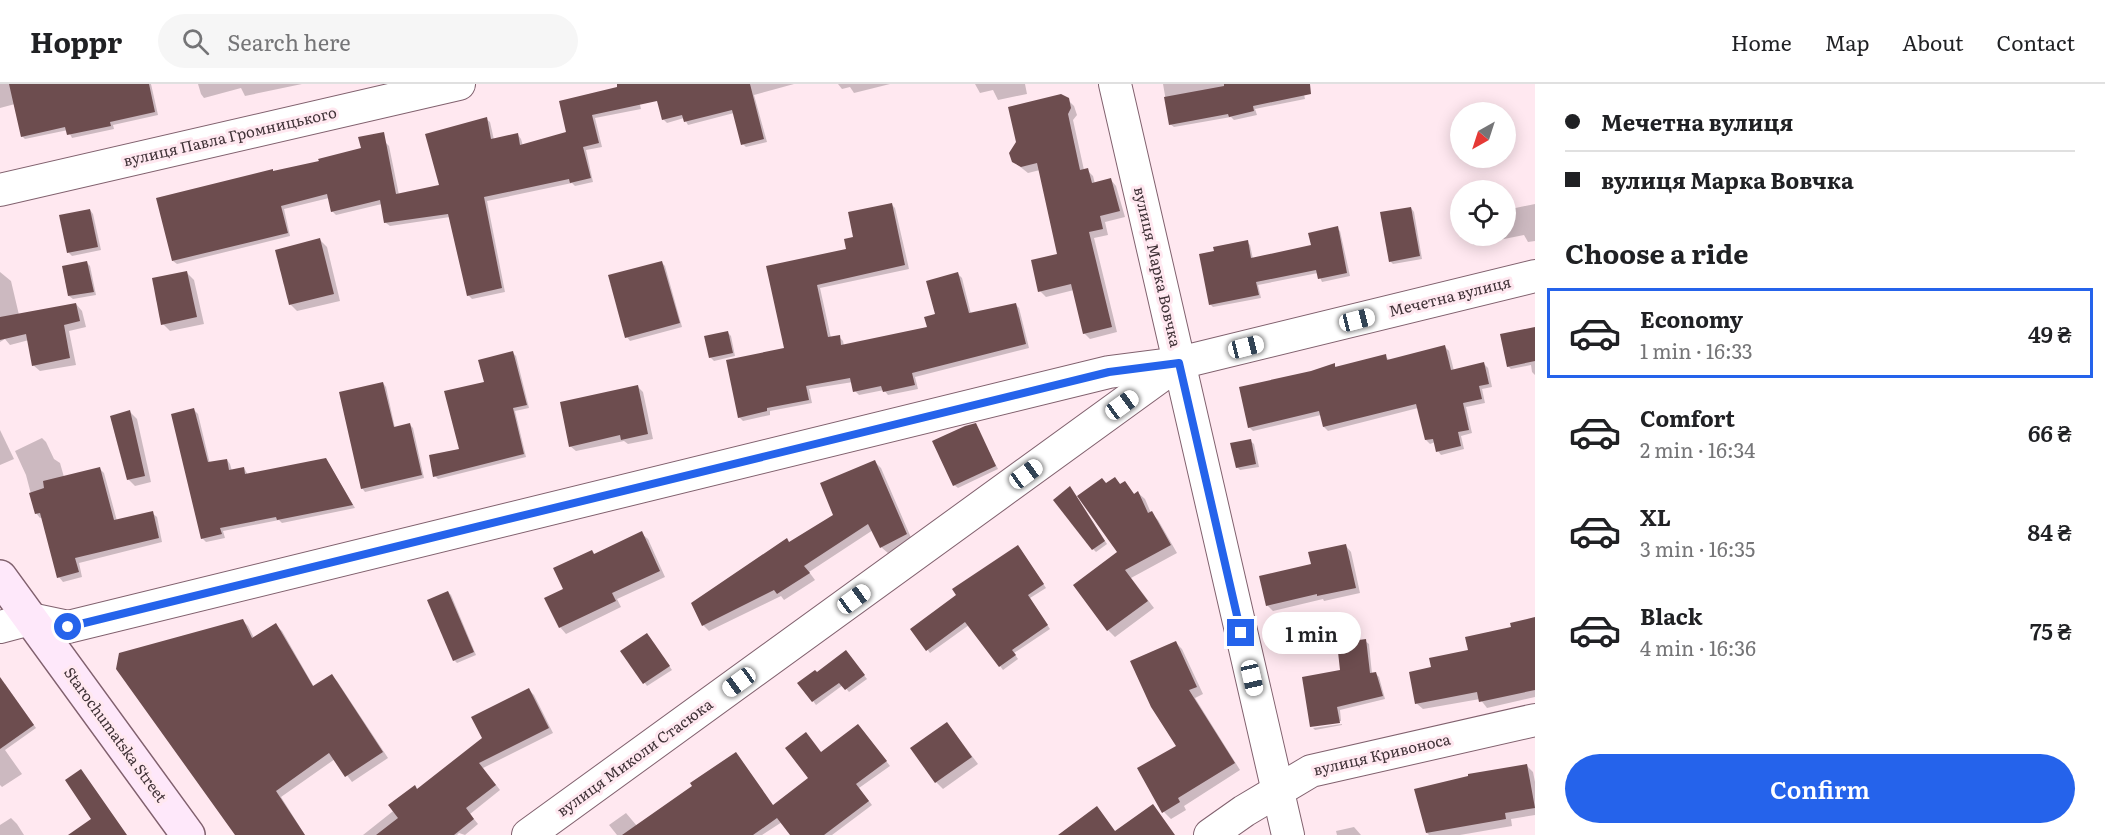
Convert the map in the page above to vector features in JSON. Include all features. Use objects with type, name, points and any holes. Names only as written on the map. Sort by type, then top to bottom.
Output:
[{"type":"street","name":"вулиця Павла Громницького","points":[[0,190],[459,84]]},
{"type":"street","name":"вулиця Марка Вовчка","points":[[1114,84],[1288,835]]},
{"type":"street","name":"Мечетна вулиця","points":[[15,623],[68,627],[1109,372],[1179,363],[1535,276]]},
{"type":"street","name":"вулиця Миколи Стасюка","points":[[528,835],[1179,363]]},
{"type":"street","name":"Starochumatska Street","points":[[0,577],[15,623],[188,835]]},
{"type":"street","name":"вулиця Кривоноса","points":[[1210,835],[1244,811],[1311,771],[1535,720]]},
{"type":"building","points":[[9,84],[149,84],[155,112],[110,122],[111,126],[67,135],[65,127],[21,137]]},
{"type":"building","points":[[617,84],[750,84],[764,139],[741,145],[732,110],[684,122],[682,115],[662,120],[657,101],[592,115],[599,143],[583,147],[591,178],[570,183],[569,179],[484,197],[502,288],[467,296],[448,214],[384,223],[380,200],[331,212],[327,194],[281,206],[288,233],[172,261],[156,198],[273,169],[273,171],[319,161],[318,159],[361,148],[358,137],[384,132],[396,194],[439,185],[425,134],[487,117],[491,139],[518,133],[520,145],[566,132],[559,101],[617,87]]},
{"type":"building","points":[[1224,84],[1310,84],[1311,94],[1253,106],[1254,111],[1229,117],[1228,114],[1169,125],[1164,97],[1224,86]]},
{"type":"building","points":[[1061,94],[1069,98],[1071,108],[1068,114],[1080,170],[1088,168],[1092,183],[1111,178],[1120,211],[1100,216],[1103,229],[1089,232],[1112,327],[1083,334],[1071,284],[1038,292],[1031,260],[1057,254],[1037,163],[1021,167],[1012,162],[1009,153],[1016,142],[1008,107]]},
{"type":"building","points":[[892,203],[905,265],[817,285],[828,337],[840,335],[841,345],[927,327],[924,317],[935,314],[926,281],[958,272],[969,313],[1016,303],[1026,344],[912,373],[915,385],[883,392],[881,386],[853,392],[850,378],[806,386],[809,400],[767,408],[767,411],[738,418],[726,360],[784,348],[766,266],[846,249],[844,239],[853,237],[848,212]]},
{"type":"building","points":[[1411,207],[1420,256],[1389,262],[1380,212]]},
{"type":"building","points":[[90,209],[98,247],[67,253],[59,215]]},
{"type":"building","points":[[1338,226],[1347,273],[1318,279],[1316,270],[1256,282],[1259,295],[1209,305],[1199,254],[1214,251],[1213,247],[1248,240],[1251,258],[1311,245],[1308,233]]},
{"type":"building","points":[[320,238],[334,294],[289,305],[275,250]]},
{"type":"building","points":[[87,261],[94,292],[68,296],[62,266]]},
{"type":"building","points":[[662,261],[680,323],[625,338],[608,275]]},
{"type":"building","points":[[187,271],[197,317],[161,325],[152,278]]},
{"type":"building","points":[[76,303],[80,321],[64,325],[70,358],[32,366],[26,334],[0,340],[0,317]]},
{"type":"building","points":[[1535,327],[1535,361],[1507,367],[1500,334]]},
{"type":"building","points":[[728,331],[733,353],[709,358],[704,336]]},
{"type":"building","points":[[1445,345],[1451,370],[1484,362],[1489,384],[1479,386],[1482,399],[1463,403],[1469,430],[1458,432],[1461,446],[1436,452],[1433,439],[1425,440],[1416,404],[1323,427],[1319,411],[1248,428],[1239,387],[1311,371],[1335,363],[1335,367],[1386,354],[1387,360]]},
{"type":"building","points":[[513,351],[527,405],[513,408],[524,454],[433,477],[429,455],[459,449],[444,391],[484,382],[478,360]]},
{"type":"building","points":[[383,382],[394,427],[410,423],[422,475],[361,489],[339,392]]},
{"type":"building","points":[[638,385],[648,434],[621,440],[620,435],[569,447],[560,402]]},
{"type":"building","points":[[194,408],[208,462],[227,459],[229,470],[244,467],[245,474],[326,458],[353,505],[277,520],[276,517],[220,528],[222,534],[201,539],[171,414]]},
{"type":"building","points":[[130,410],[145,476],[127,480],[110,416]]},
{"type":"building","points":[[976,423],[996,466],[953,486],[932,441]]},
{"type":"building","points":[[1251,439],[1256,464],[1236,468],[1230,443]]},
{"type":"building","points":[[875,460],[907,534],[880,548],[868,524],[804,566],[810,573],[777,594],[774,590],[702,626],[691,603],[787,538],[789,542],[833,515],[820,483]]},
{"type":"building","points":[[100,467],[114,520],[153,511],[159,538],[75,558],[79,572],[57,578],[40,513],[35,514],[29,493],[44,488],[43,481]]},
{"type":"building","points":[[1115,477],[1120,484],[1125,481],[1134,494],[1138,491],[1148,513],[1152,511],[1171,545],[1125,570],[1148,601],[1107,631],[1073,585],[1117,552],[1077,496],[1102,478],[1106,483]]},
{"type":"building","points":[[1070,486],[1105,541],[1092,550],[1053,500]]},
{"type":"building","points":[[642,531],[660,571],[612,593],[616,601],[559,628],[544,598],[563,589],[553,568],[592,550],[594,554]]},
{"type":"building","points":[[1346,544],[1356,588],[1266,606],[1259,576],[1311,564],[1308,552]]},
{"type":"building","points":[[1018,545],[1044,584],[1028,595],[1048,625],[1012,650],[1016,655],[999,667],[965,622],[926,651],[910,629],[956,595],[952,589]]},
{"type":"building","points":[[448,591],[474,652],[453,661],[427,600]]},
{"type":"building","points":[[1535,617],[1535,690],[1479,702],[1477,692],[1415,704],[1409,672],[1431,667],[1429,658],[1468,650],[1465,637],[1511,627],[1510,623]]},
{"type":"building","points":[[243,619],[252,638],[276,623],[313,686],[332,674],[383,752],[345,777],[329,753],[276,791],[305,835],[235,835],[116,669],[119,653]]},
{"type":"building","points":[[647,633],[670,666],[643,684],[620,651]]},
{"type":"building","points":[[1366,639],[1370,673],[1376,672],[1383,696],[1337,707],[1340,723],[1310,727],[1302,677],[1340,670],[1337,643]]},
{"type":"building","points":[[1176,641],[1197,687],[1189,690],[1235,763],[1178,798],[1180,802],[1162,813],[1137,768],[1176,746],[1151,707],[1130,661]]},
{"type":"building","points":[[846,650],[865,675],[845,690],[839,683],[812,702],[797,683],[815,670],[817,672]]},
{"type":"building","points":[[0,677],[34,725],[0,749]]},
{"type":"building","points":[[529,688],[549,728],[479,763],[496,785],[466,808],[474,819],[454,835],[376,835],[398,818],[388,805],[415,785],[417,789],[482,738],[471,717]]},
{"type":"building","points":[[947,722],[972,757],[935,783],[910,748]]},
{"type":"building","points":[[858,724],[887,761],[856,784],[869,801],[824,835],[790,835],[777,818],[753,835],[622,835],[692,786],[690,783],[736,752],[773,805],[808,778],[785,748],[806,732],[821,752]]},
{"type":"building","points":[[1527,764],[1535,808],[1505,813],[1506,819],[1426,833],[1414,789],[1468,776],[1468,774]]},
{"type":"building","points":[[81,769],[127,835],[68,835],[91,819],[65,780]]},
{"type":"building","points":[[1153,804],[1175,835],[1058,835],[1097,806],[1115,831]]},
{"type":"route","points":[[68,627],[1109,372],[1179,363],[1241,633]]}]
